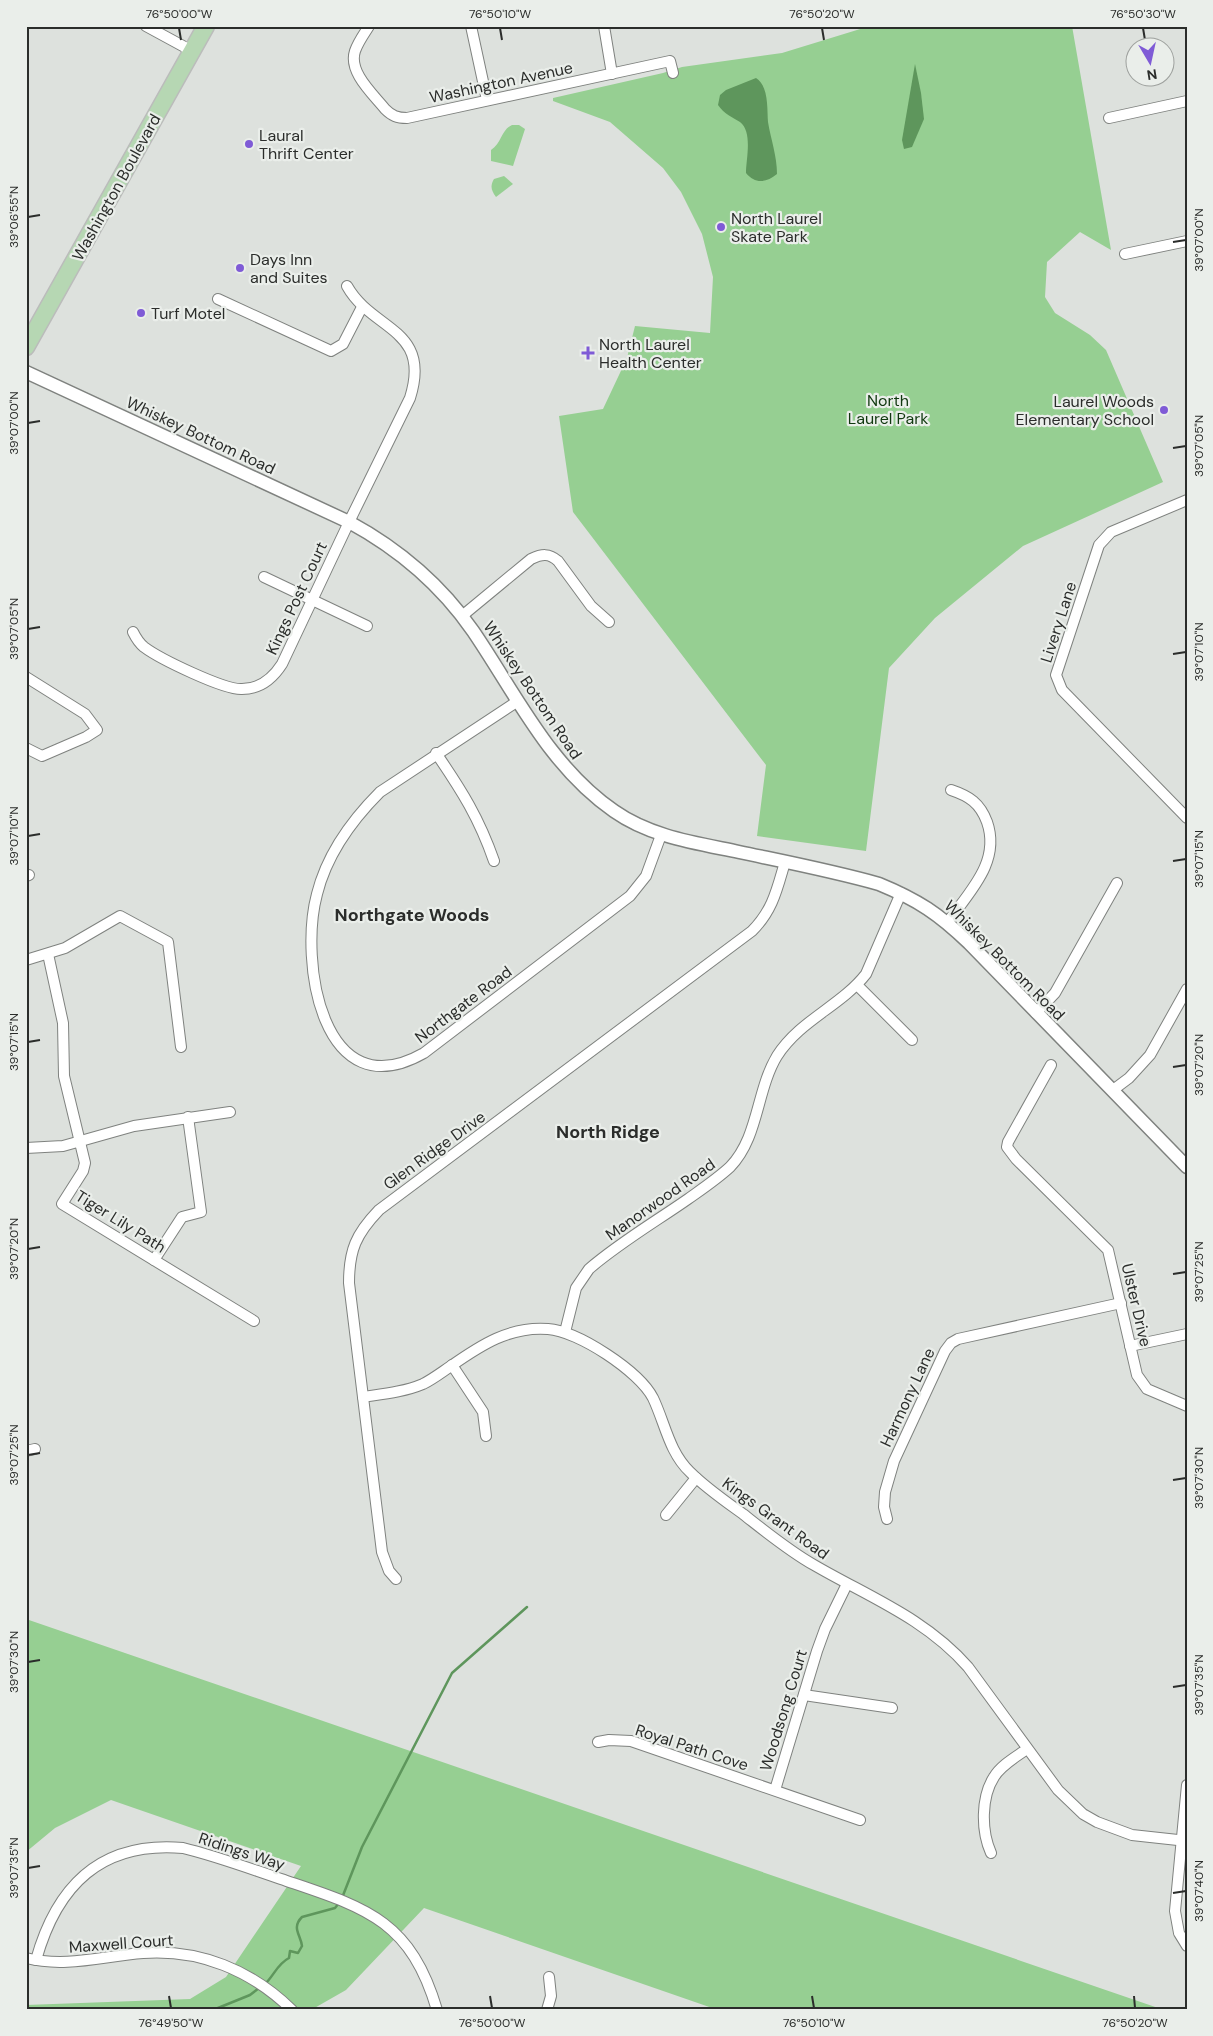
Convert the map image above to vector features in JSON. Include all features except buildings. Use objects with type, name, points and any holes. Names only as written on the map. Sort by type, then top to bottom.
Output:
[{"type":"main road","name":"Washington Boulevard","points":[[26,347],[206,26]]},
{"type":"street","points":[[146,26],[192,51]]},
{"type":"street","name":"Washington Avenue","points":[[369,26],[356,48],[354,63],[357,71],[385,109],[391,115],[398,118],[407,118],[670,62],[673,73]]},
{"type":"street","points":[[471,26],[487,100]]},
{"type":"street","points":[[604,26],[612,74]]},
{"type":"street","points":[[1109,118],[1187,101]]},
{"type":"street","points":[[1125,254],[1187,241]]},
{"type":"street","points":[[218,299],[330,351],[343,344],[362,307],[347,286]]},
{"type":"street","name":"Kings Post Court","points":[[133,632],[137,640],[153,652],[219,685],[243,689],[266,682],[276,673],[410,398],[414,386],[413,360],[403,338],[393,328],[362,307]]},
{"type":"street","name":"Whiskey Bottom Road","points":[[26,372],[349,522],[375,536],[417,568],[462,616],[553,753],[572,776],[615,812],[661,835],[850,876],[879,884],[927,907],[948,922],[1187,1168]]},
{"type":"street","name":"Livery Lane","points":[[1187,500],[1111,532],[1099,545],[1056,675],[1062,690],[1187,818]]},
{"type":"street","points":[[462,616],[531,558],[546,554],[558,561],[591,606],[609,622]]},
{"type":"street","points":[[264,577],[367,626]]},
{"type":"street","points":[[26,678],[85,714],[97,730],[86,737],[42,756],[26,748]]},
{"type":"street","name":"Northgate Road","points":[[518,701],[380,792],[364,808],[336,846],[317,893],[312,918],[310,945],[316,994],[325,1022],[337,1043],[347,1054],[360,1061],[373,1064],[398,1064],[413,1059],[432,1047],[630,896],[646,876],[661,835]]},
{"type":"street","points":[[436,754],[468,801],[484,834],[494,861]]},
{"type":"street","points":[[948,922],[982,874],[989,858],[991,846],[990,832],[980,807],[972,800],[951,790]]},
{"type":"street","name":"Glen Ridge Drive","points":[[396,1579],[389,1571],[382,1552],[349,1283],[351,1252],[358,1236],[367,1222],[379,1210],[752,931],[762,921],[772,906],[785,862]]},
{"type":"street","points":[[1036,1013],[1055,993],[1117,883]]},
{"type":"street","name":"Manorwood Road","points":[[564,1332],[576,1288],[589,1269],[706,1186],[730,1166],[745,1146],[764,1086],[776,1058],[805,1024],[858,985],[871,964],[901,893]]},
{"type":"street","points":[[26,960],[48,954],[76,942],[120,916],[168,942],[181,1047]]},
{"type":"street","name":"Tiger Lily Path","points":[[48,954],[63,1023],[64,1076],[85,1163],[83,1171],[62,1204],[254,1321]]},
{"type":"street","points":[[858,985],[912,1040]]},
{"type":"street","points":[[1113,1090],[1129,1078],[1150,1055],[1187,988]]},
{"type":"street","name":"Ulster Drive","points":[[1051,1065],[1007,1147],[1016,1159],[1108,1250],[1138,1375],[1147,1389],[1187,1406]]},
{"type":"street","points":[[26,1148],[63,1146],[134,1126],[230,1112]]},
{"type":"street","points":[[154,1260],[182,1217],[201,1212],[188,1117]]},
{"type":"street","name":"Harmony Lane","points":[[887,1519],[884,1506],[885,1492],[894,1461],[941,1359],[951,1344],[958,1339],[1121,1303]]},
{"type":"street","name":"Kings Grant Road","points":[[363,1397],[406,1390],[422,1385],[487,1342],[516,1330],[549,1329],[564,1332],[593,1345],[646,1388],[652,1397],[677,1457],[696,1478],[791,1551],[846,1584],[908,1616],[953,1649],[987,1692],[1027,1749],[1070,1802],[1083,1814],[1097,1822],[1132,1835],[1184,1841]]},
{"type":"street","points":[[1130,1346],[1187,1334]]},
{"type":"street","points":[[452,1365],[483,1412],[486,1436]]},
{"type":"street","points":[[666,1515],[696,1478]]},
{"type":"street","name":"Woodsong Court","points":[[846,1584],[825,1629],[774,1790],[860,1820]]},
{"type":"street","points":[[804,1695],[892,1708]]},
{"type":"street","name":"Royal Path Cove","points":[[598,1742],[609,1740],[631,1741],[774,1790]]},
{"type":"street","points":[[991,1853],[984,1825],[986,1796],[989,1786],[994,1775],[1027,1749]]},
{"type":"street","points":[[1187,1786],[1184,1841],[1175,1911],[1179,1933],[1187,1946]]},
{"type":"street","name":"Ridings Way","points":[[31,1959],[56,1907],[68,1890],[81,1877],[112,1858],[130,1852],[156,1847],[183,1848],[331,1896],[352,1904],[380,1920],[404,1942],[416,1959],[425,1976],[437,2010]]},
{"type":"street","name":"Maxwell Court","points":[[31,1959],[71,1962],[143,1954],[186,1954],[224,1964],[259,1983],[292,2010]]},
{"type":"street","points":[[547,2010],[551,1996],[549,1977]]},
{"type":"green space","name":"North Laurel Park","points":[[870,26],[1072,26],[1111,250],[1080,232],[1047,262],[1045,297],[1055,313],[1090,335],[1106,350],[1163,482],[1023,546],[935,618],[889,668],[866,851],[757,836],[766,765],[573,512],[559,416],[603,409],[627,358],[635,326],[710,333],[713,277],[702,234],[681,192],[663,168],[610,122],[553,101],[553,98],[682,67],[782,53]]},
{"type":"green space","points":[[519,125],[525,129],[513,166],[491,161],[491,150],[508,127]]},
{"type":"green space","points":[[504,176],[513,184],[496,197],[492,188],[493,181]]},
{"type":"green space","points":[[26,1619],[1164,2010],[718,2010],[424,1908],[346,1990],[311,2010],[26,2010],[26,2005],[190,1999],[226,1977],[301,1866],[111,1800],[55,1828],[26,1852]]},
{"type":"shaded area","points":[[915,64],[924,119],[912,147],[904,149],[902,140]]},
{"type":"shaded area","points":[[756,78],[763,86],[765,92],[768,122],[777,167],[777,174],[765,181],[757,181],[746,173],[748,139],[744,126],[725,113],[718,105],[720,95],[726,90]]},
{"type":"waterway","points":[[342,1898],[362,1847],[452,1673],[527,1607]]},
{"type":"waterway","points":[[264,1985],[281,1963],[289,1958],[290,1951],[298,1953],[302,1946],[297,1928],[302,1917],[335,1908],[339,1903]]},
{"type":"waterway","points":[[213,2010],[250,1995],[259,1988]]},
{"type":"place","name":"Laural Thrift Center","points":[[249,144]]},
{"type":"place","name":"North Laurel Skate Park","points":[[721,227]]},
{"type":"place","name":"Days Inn and Suites","points":[[240,268]]},
{"type":"place","name":"Turf Motel","points":[[141,313]]},
{"type":"place","name":"North Laurel Health Center","points":[[588,353]]},
{"type":"place","name":"Laurel Woods Elementary School","points":[[1164,410]]},
{"type":"district","name":"Northgate Woods","points":[[412,915]]},
{"type":"district","name":"North Ridge","points":[[608,1132]]}]
